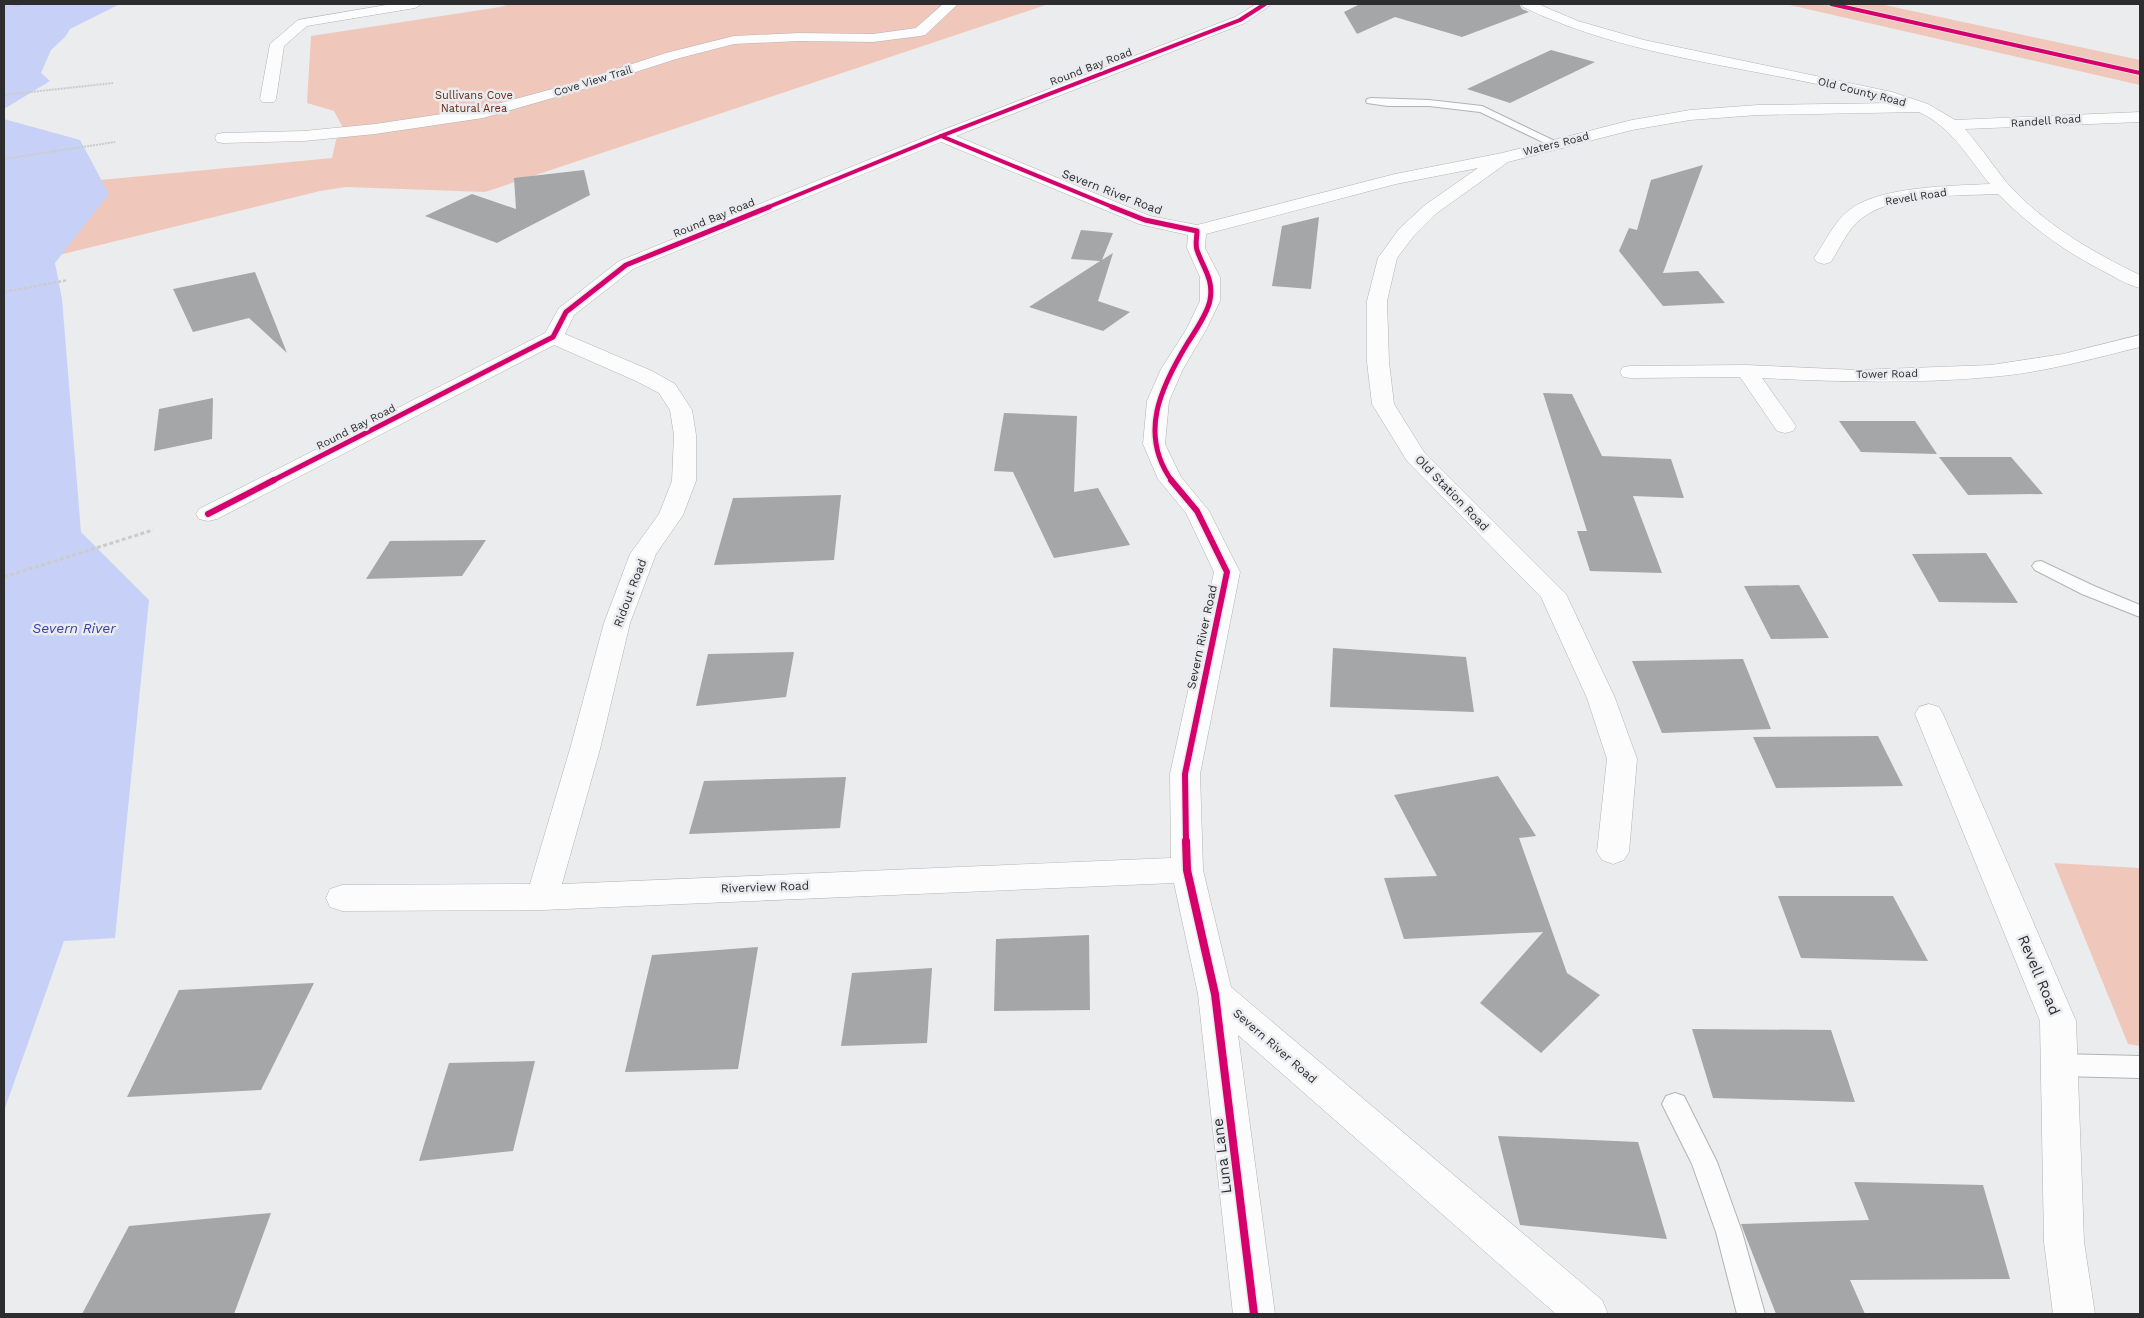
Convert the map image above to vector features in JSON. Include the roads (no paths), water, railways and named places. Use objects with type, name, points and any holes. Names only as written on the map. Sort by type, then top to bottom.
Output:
[{"type":"street","points":[[268,99],[277,44],[303,23],[415,4]]},
{"type":"street","name":"Cove View Trail","points":[[223,138],[304,136],[375,129],[483,113],[572,88],[671,56],[734,40],[799,37],[873,38],[920,32],[951,4]]},
{"type":"street","name":"Round Bay Road","points":[[208,514],[553,337],[566,312],[626,265],[941,136],[1240,20],[1265,4]]},
{"type":"street","name":"Old County Road","points":[[1528,4],[1577,26],[1613,38],[1877,94],[1922,107],[1952,125],[1967,139],[1973,151],[2002,189],[2042,226],[2096,261],[2140,282]]},
{"type":"street","name":"Waters Road","points":[[1197,231],[1395,179],[1502,158],[1632,125],[1690,115],[1758,110],[1922,107]]},
{"type":"street","name":"Randell Road","points":[[1952,125],[2140,117]]},
{"type":"street","name":"Severn River Road","points":[[941,136],[1145,220],[1197,231],[1196,248],[1210,277],[1210,301],[1196,330],[1172,369],[1158,401],[1154,444],[1170,479],[1197,510],[1227,572],[1185,774],[1187,870],[1215,994],[1587,1314]]},
{"type":"street","name":"Old Station Road","points":[[1502,158],[1431,209],[1406,232],[1388,258],[1377,301],[1378,362],[1383,404],[1415,456],[1553,594],[1601,698],[1622,759],[1613,852]]},
{"type":"street","name":"Revell Road","points":[[1824,258],[1855,214],[1882,202],[1928,194],[2002,189]]},
{"type":"street","name":"Ridout Road","points":[[542,896],[585,748],[617,623],[644,554],[671,515],[684,481],[685,435],[681,410],[667,389],[644,376],[553,337]]},
{"type":"street","name":"Tower Road","points":[[1631,372],[1746,371],[1857,376],[1991,372],[2064,360],[2140,341]]},
{"type":"street","points":[[1746,371],[1785,426]]},
{"type":"street","name":"Revell Road","points":[[1929,714],[2058,1021],[2064,1242],[2074,1314]]},
{"type":"street","name":"Riverview Road","points":[[342,898],[542,896],[1187,870]]},
{"type":"street","name":"Luna Lane","points":[[1215,994],[1254,1314]]},
{"type":"lane","points":[[1371,101],[1429,103],[1482,109],[1555,144]]},
{"type":"lane","points":[[2041,566],[2088,590],[2140,611]]},
{"type":"lane","points":[[2060,1065],[2140,1067]]},
{"type":"lane","points":[[1675,1104],[1707,1171],[1729,1232],[1751,1314]]},
{"type":"water","points":[[4,4],[120,4],[70,29],[65,37],[51,50],[41,73],[50,81],[4,109]]},
{"type":"water","name":"Severn River","points":[[4,119],[80,140],[109,194],[55,263],[62,299],[81,532],[149,600],[115,938],[64,941],[4,1111]]},
{"type":"park label","name":"Sullivans Cove Natural Area","points":[[474,101]]}]
